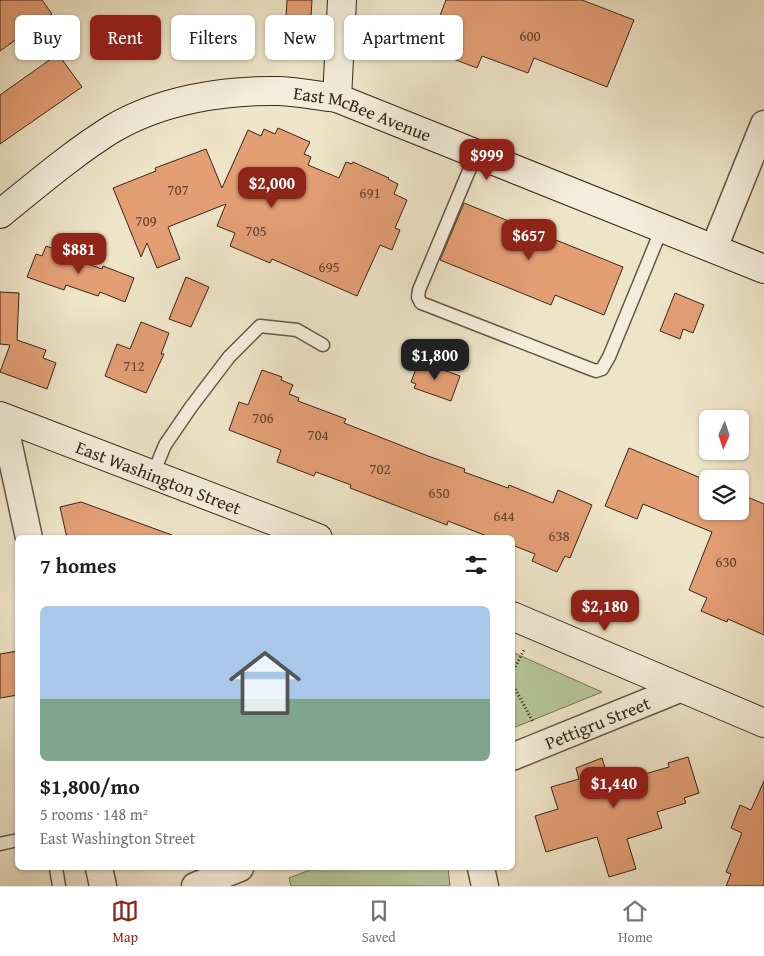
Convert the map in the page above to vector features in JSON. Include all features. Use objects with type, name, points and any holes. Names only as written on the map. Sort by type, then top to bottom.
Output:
[{"type":"street","points":[[337,98],[342,0]]},
{"type":"street","name":"East McBee Avenue","points":[[0,214],[75,154],[113,129],[153,110],[193,99],[241,91],[282,91],[337,98],[764,269]]},
{"type":"street","points":[[714,248],[764,124]]},
{"type":"street","points":[[2,417],[28,535]]},
{"type":"street","name":"East Washington Street","points":[[2,417],[310,535]]},
{"type":"street","points":[[515,617],[764,723]]},
{"type":"street","name":"Pettigru Street","points":[[515,756],[682,688]]},
{"type":"street","points":[[99,870],[103,886]]},
{"type":"street","points":[[195,886],[235,870]]},
{"type":"street","points":[[481,870],[485,886]]},
{"type":"lane","points":[[476,154],[418,290],[421,303],[588,368],[602,369],[609,357],[662,228]]},
{"type":"lane","points":[[153,474],[165,445],[191,407],[229,357],[260,326],[297,330],[323,345]]},
{"type":"lane","points":[[0,844],[15,841]]},
{"type":"lane","points":[[56,870],[59,886]]},
{"type":"path","points":[[515,667],[524,650]]},
{"type":"path","points":[[515,689],[533,722]]},
{"type":"green space","points":[[515,653],[521,656],[602,692],[515,727]]},
{"type":"green space","points":[[310,870],[448,870],[450,886],[291,886],[289,878]]},
{"type":"building","points":[[0,0],[42,0],[52,14],[15,15],[15,40],[0,51]]},
{"type":"building","points":[[287,0],[312,0],[311,15],[286,15]]},
{"type":"building","points":[[446,0],[582,0],[634,20],[607,87],[534,58],[528,73],[482,56],[477,68],[456,60],[463,60],[463,15],[440,15]]},
{"type":"building","points":[[50,60],[62,60],[82,87],[0,144],[0,95]]},
{"type":"building","points":[[278,128],[310,142],[304,154],[311,157],[308,165],[339,178],[346,162],[352,164],[353,162],[398,184],[394,194],[407,200],[395,228],[400,230],[392,250],[380,245],[357,296],[272,259],[270,263],[230,246],[235,233],[217,226],[226,204],[168,227],[180,259],[157,268],[147,243],[141,257],[113,188],[156,171],[155,168],[206,149],[222,188],[248,130],[261,136],[264,129],[275,134]]},
{"type":"building","points":[[464,203],[623,267],[604,315],[555,295],[551,305],[440,260]]},
{"type":"building","points":[[46,246],[69,254],[68,257],[102,269],[103,266],[134,278],[125,302],[100,292],[98,296],[66,285],[64,290],[27,277],[36,254],[42,256]]},
{"type":"building","points":[[186,277],[209,287],[191,327],[169,319]]},
{"type":"building","points":[[0,292],[19,293],[17,340],[46,350],[43,358],[56,363],[47,389],[0,372],[10,345],[0,344]]},
{"type":"building","points":[[675,293],[704,305],[693,333],[683,329],[680,339],[660,331]]},
{"type":"building","points":[[141,322],[169,333],[161,354],[164,354],[146,393],[105,376],[117,344],[130,349]]},
{"type":"building","points":[[419,361],[460,376],[451,401],[414,388],[416,384],[411,382]]},
{"type":"building","points":[[262,370],[282,377],[281,380],[293,385],[289,394],[299,398],[298,401],[346,419],[344,423],[465,469],[464,472],[508,488],[509,485],[553,503],[558,490],[592,505],[570,558],[565,556],[557,572],[532,561],[535,554],[515,546],[515,535],[484,535],[448,521],[447,525],[350,488],[351,485],[316,472],[314,476],[277,462],[281,450],[229,430],[239,402],[248,405]]},
{"type":"building","points":[[629,448],[699,477],[699,520],[749,520],[749,498],[764,504],[764,635],[728,619],[727,622],[701,611],[707,598],[689,590],[712,532],[643,504],[637,519],[605,506]]},
{"type":"building","points":[[81,502],[172,535],[66,535],[60,507]]},
{"type":"building","points":[[15,652],[15,696],[0,698],[0,654]]},
{"type":"building","points":[[688,757],[699,793],[684,798],[686,803],[657,812],[662,828],[627,839],[636,869],[609,877],[597,837],[546,852],[535,816],[558,809],[551,787],[579,779],[576,768],[602,758],[610,784],[669,767],[668,763]]},
{"type":"building","points":[[764,781],[764,886],[726,886],[731,874],[726,872],[742,833],[731,828],[740,805],[751,810]]}]
